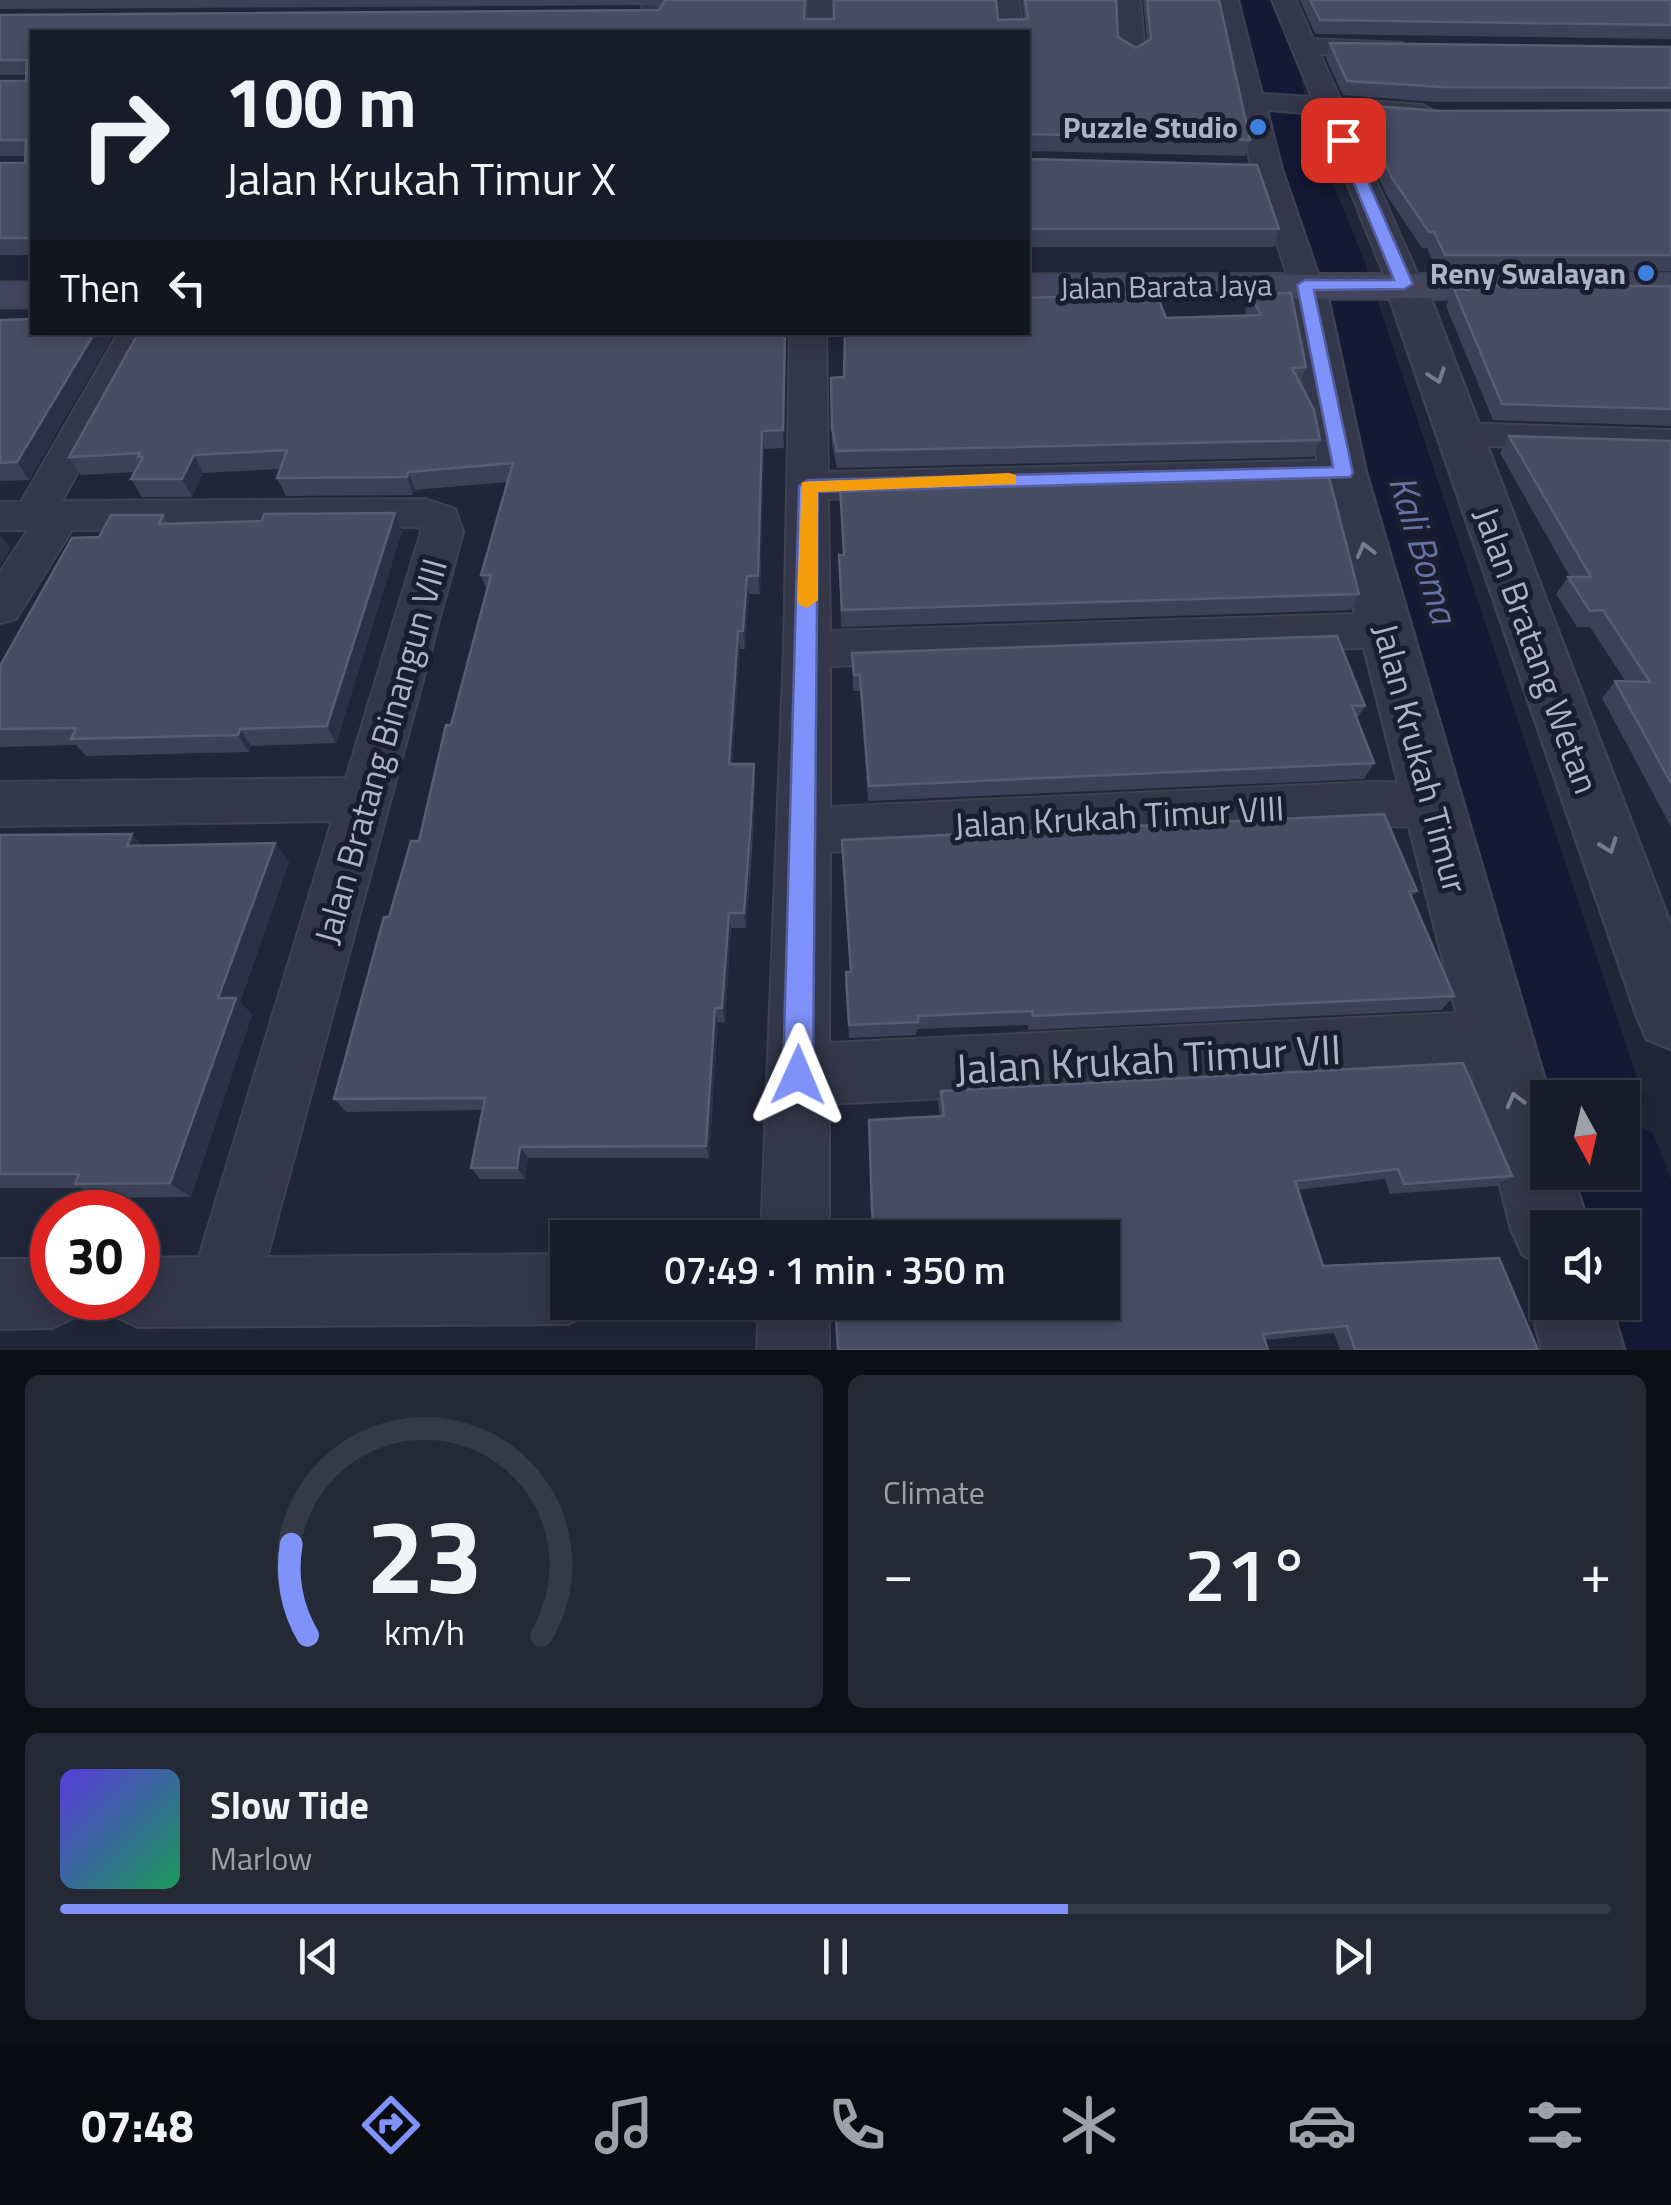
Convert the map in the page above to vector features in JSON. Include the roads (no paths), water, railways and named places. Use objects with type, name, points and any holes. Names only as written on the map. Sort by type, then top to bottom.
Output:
[{"type":"main road","name":"Jalan Barata Jaya","points":[[1030,287],[1671,286]]},
{"type":"main road","points":[[0,295],[30,295]]},
{"type":"street","points":[[819,30],[820,0]]},
{"type":"street","points":[[1007,0],[1010,30]]},
{"type":"street","points":[[1128,0],[1132,52]]},
{"type":"street","points":[[1226,0],[1262,103],[1267,169],[1316,285]]},
{"type":"street","points":[[1284,0],[1304,46],[1319,107],[1398,284]]},
{"type":"street","points":[[1304,46],[1419,48]]},
{"type":"street","points":[[1262,103],[1446,114]]},
{"type":"street","points":[[1230,168],[1267,169]]},
{"type":"street","name":"Jalan Bratang Wetan","points":[[1398,284],[1458,436],[1671,1016]]},
{"type":"street","name":"Jalan Krukah Timur","points":[[1316,285],[1344,473],[1545,1210]]},
{"type":"street","points":[[0,607],[31,515],[135,335]]},
{"type":"street","points":[[795,1220],[807,650],[808,335]]},
{"type":"street","points":[[1458,436],[1659,442],[1671,476]]},
{"type":"street","points":[[808,486],[1344,473]]},
{"type":"street","name":"Jalan Bratang Binangun VIII","points":[[31,515],[425,513],[440,518],[442,532],[368,799],[223,1291]]},
{"type":"street","points":[[807,650],[1386,630]]},
{"type":"street","points":[[0,804],[368,799]]},
{"type":"street","name":"Jalan Krukah Timur VIII","points":[[803,831],[1374,804],[1434,805]]},
{"type":"street","name":"Jalan Krukah Timur VII","points":[[798,1075],[1499,1040]]},
{"type":"street","points":[[160,1292],[550,1288]]},
{"type":"street","points":[[0,1294],[30,1293]]},
{"type":"street","points":[[793,1350],[794,1320]]},
{"type":"street","points":[[1575,1320],[1583,1350]]},
{"type":"waterway","name":"Kali Boma","points":[[1261,0],[1294,146],[1337,263],[1586,1080]]},
{"type":"waterway","name":"Kali Boma","points":[[1620,1190],[1669,1350]]},
{"type":"place","name":"Puzzle Studio","points":[[1258,127]]},
{"type":"place","name":"Reny Swalayan","points":[[1646,273]]}]
